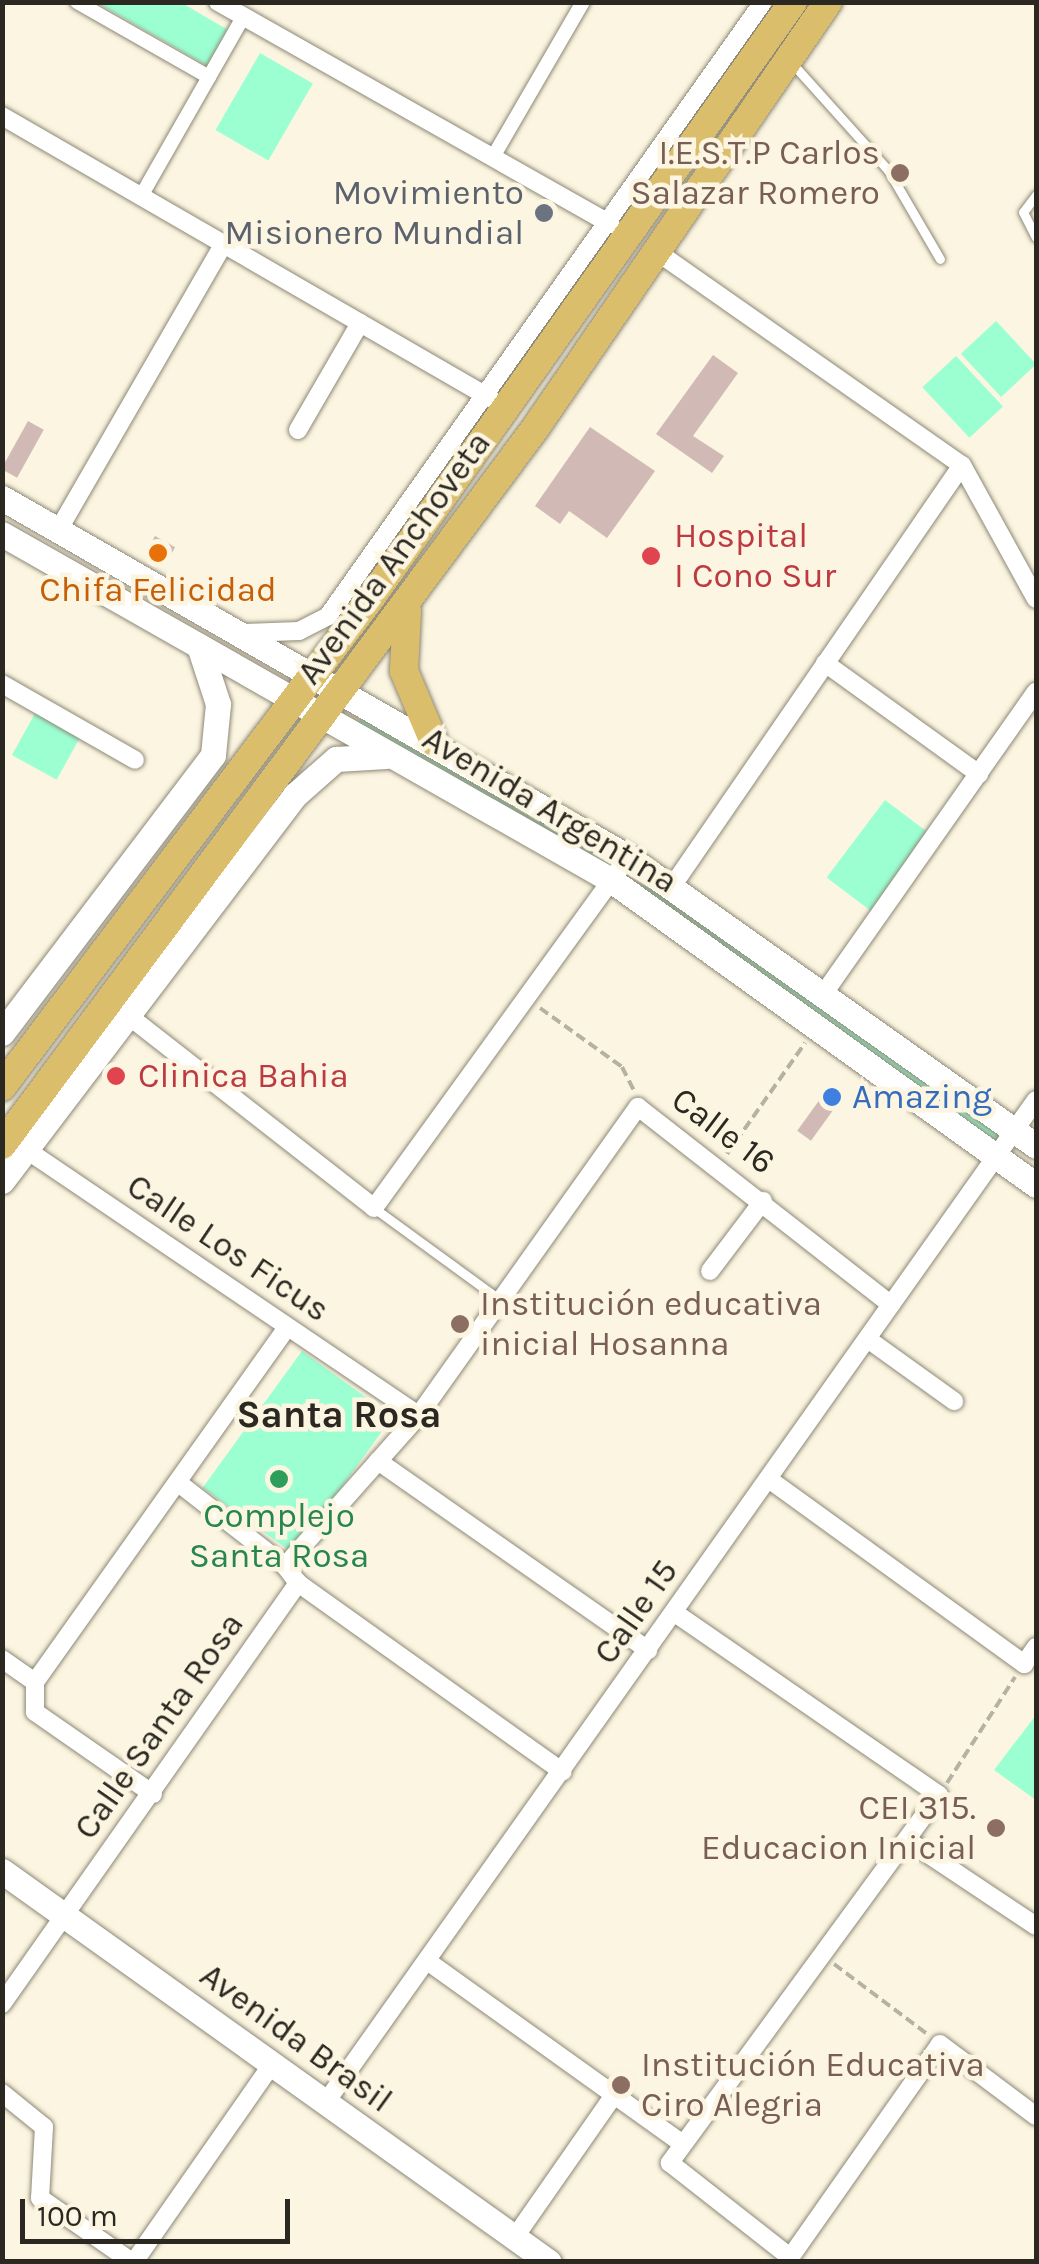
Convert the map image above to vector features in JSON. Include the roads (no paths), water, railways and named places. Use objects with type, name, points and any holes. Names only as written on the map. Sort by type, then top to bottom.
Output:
[{"type":"main road","name":"Avenida Anchoveta","points":[[2,1087],[297,700],[793,2]]},
{"type":"main road","name":"Avenida Anchoveta","points":[[10,1141],[120,1009],[828,2]]},
{"type":"main road","name":"Avenida Argentina","points":[[2,498],[346,689],[628,858],[1036,1146]]},
{"type":"main road","name":"Avenida Argentina","points":[[3,535],[611,880],[1036,1185]]},
{"type":"main road","points":[[410,601],[404,670],[434,742]]},
{"type":"main road","points":[[2,1033],[11,1005],[212,754],[218,704],[199,646]]},
{"type":"main road","points":[[120,1009],[296,795],[336,759],[397,758]]},
{"type":"main road","points":[[2,1181],[10,1141]]},
{"type":"main road","name":"Avenida Brasil","points":[[2,1871],[549,2262]]},
{"type":"street","points":[[77,2],[209,77]]},
{"type":"street","points":[[218,2],[610,224]]},
{"type":"street","points":[[493,158],[583,2]]},
{"type":"street","points":[[245,634],[299,631],[328,616],[490,398],[763,2]]},
{"type":"street","points":[[140,198],[244,16]]},
{"type":"street","points":[[2,116],[490,398]]},
{"type":"street","points":[[59,529],[223,245]]},
{"type":"street","points":[[653,250],[962,465],[1036,599]]},
{"type":"street","points":[[298,430],[360,324]]},
{"type":"street","points":[[671,888],[962,465]]},
{"type":"street","points":[[826,663],[980,774]]},
{"type":"street","points":[[2,684],[135,760]]},
{"type":"street","points":[[822,996],[1036,692]]},
{"type":"street","points":[[120,1009],[374,1208],[529,1001],[628,858]]},
{"type":"street","name":"Calle 15","points":[[326,2102],[430,1963],[869,1340],[1012,1128],[1036,1100]]},
{"type":"street","name":"Calle 16","points":[[500,1300],[638,1107],[892,1305]]},
{"type":"street","name":"Calle Los Ficus","points":[[10,1141],[419,1415]]},
{"type":"street","points":[[710,1271],[763,1202]]},
{"type":"street","points":[[285,1566],[419,1415],[500,1300]]},
{"type":"street","points":[[153,1794],[35,1712],[34,1682],[181,1485],[288,1328]]},
{"type":"street","points":[[869,1340],[954,1401]]},
{"type":"street","points":[[378,1461],[648,1650]]},
{"type":"street","points":[[770,1480],[1024,1664],[1036,1647]]},
{"type":"street","points":[[181,1485],[285,1566],[298,1582],[563,1772]]},
{"type":"street","name":"Calle Santa Rosa","points":[[2,2004],[153,1794],[298,1582]]},
{"type":"street","points":[[675,1613],[939,1795],[818,1952],[681,2144],[675,2175],[789,2259],[940,2044],[1036,2116]]},
{"type":"street","points":[[2,1659],[34,1682]]},
{"type":"street","points":[[907,1840],[1036,1926]]},
{"type":"street","points":[[430,1963],[617,2090],[681,2144]]},
{"type":"street","points":[[2,2093],[44,2127],[40,2198],[133,2262],[273,2063]]},
{"type":"street","points":[[515,2237],[617,2090]]},
{"type":"lane","points":[[786,57],[888,170],[940,259]]},
{"type":"lane","points":[[1036,195],[1023,212],[1036,237]]},
{"type":"lane","points":[[374,1208],[500,1300]]},
{"type":"place","name":"I.E.S.T.P Carlos Salazar Romero","points":[[900,173]]},
{"type":"place","name":"Movimiento Misionero Mundial","points":[[544,213]]},
{"type":"place","name":"Chifa Felicidad","points":[[158,553]]},
{"type":"place","name":"Hospital I Cono Sur","points":[[651,556]]},
{"type":"place","name":"Clinica Bahia","points":[[116,1076]]},
{"type":"place","name":"Amazing","points":[[832,1097]]},
{"type":"place","name":"Institución educativa inicial Hosanna","points":[[460,1324]]},
{"type":"place","name":"Complejo Santa Rosa","points":[[279,1479]]},
{"type":"place","name":"CEI 315. Educacion Inicial","points":[[996,1828]]},
{"type":"place","name":"Institución Educativa Ciro Alegria","points":[[621,2085]]},
{"type":"district","name":"Santa Rosa","points":[[339,1415]]}]
